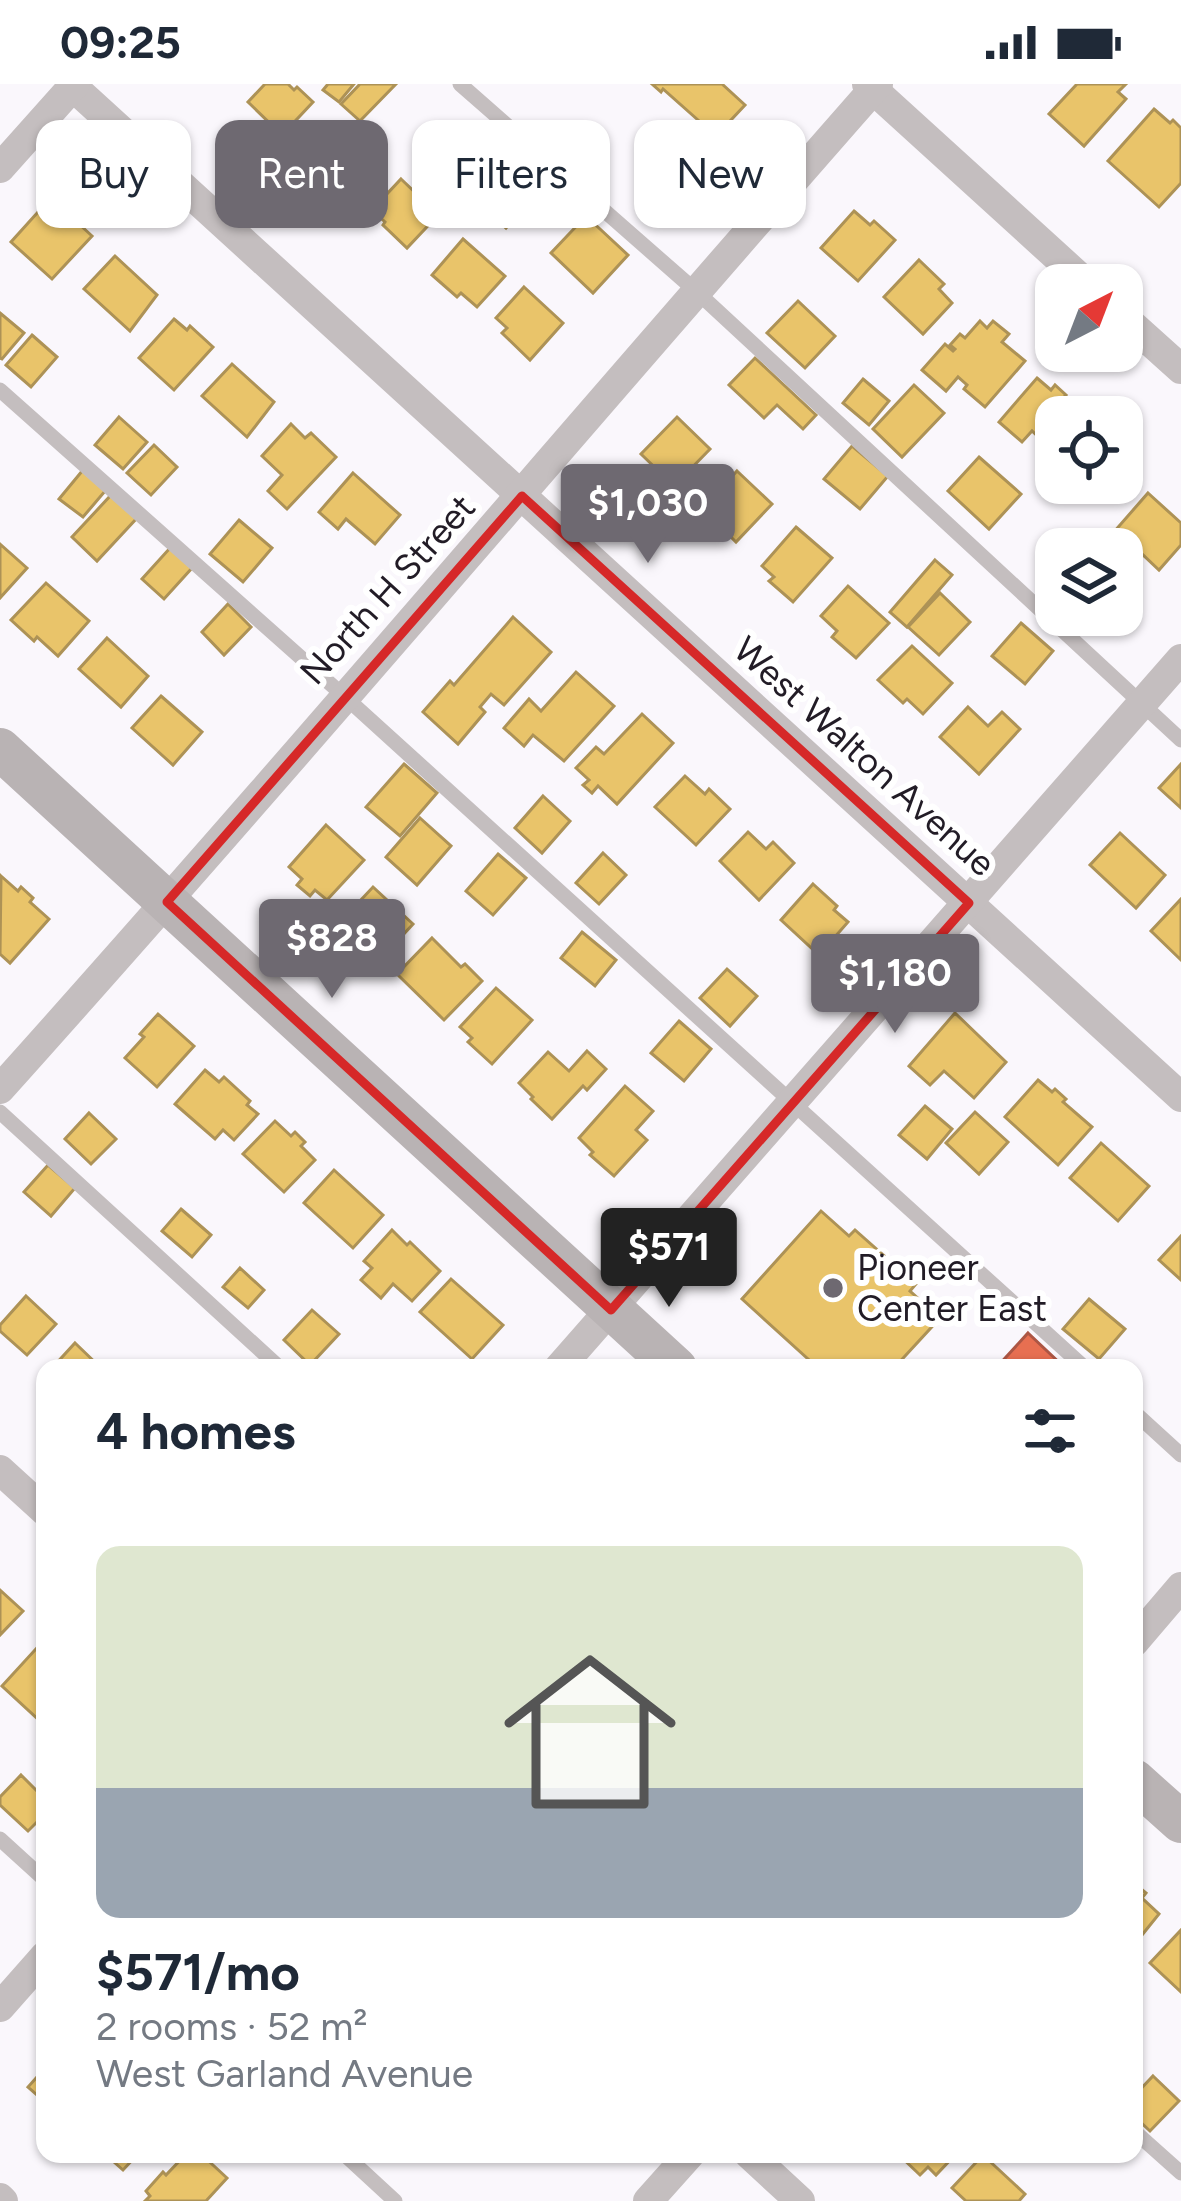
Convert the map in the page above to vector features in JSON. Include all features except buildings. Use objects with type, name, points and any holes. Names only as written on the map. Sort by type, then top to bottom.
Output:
[{"type":"street","points":[[0,168],[73,85]]},
{"type":"street","name":"West Walton Avenue","points":[[73,85],[1181,1097]]},
{"type":"street","name":"North H Street","points":[[0,1089],[522,496],[873,86]]},
{"type":"street","points":[[873,86],[1065,264]]},
{"type":"street","points":[[1143,335],[1181,370]]},
{"type":"street","points":[[567,1359],[1181,659]]},
{"type":"street","points":[[0,749],[666,1359]]},
{"type":"street","points":[[0,1469],[36,1503]]},
{"type":"street","points":[[1143,1631],[1181,1587]]},
{"type":"street","points":[[1143,1788],[1181,1822]]},
{"type":"street","points":[[0,2007],[36,1966]]},
{"type":"street","points":[[648,2201],[682,2163]]},
{"type":"street","points":[[759,2163],[800,2201]]},
{"type":"lane","points":[[460,84],[697,292],[1181,740]]},
{"type":"lane","points":[[0,390],[1075,1359]]},
{"type":"lane","points":[[0,1112],[270,1359]]},
{"type":"lane","points":[[1143,1420],[1181,1455]]},
{"type":"lane","points":[[0,1839],[36,1872]]},
{"type":"lane","points":[[1143,2139],[1181,2173]]},
{"type":"lane","points":[[354,2163],[395,2201]]},
{"type":"highlighted area","points":[[522,496],[969,903],[611,1310],[167,902]]},
{"type":"place","name":"Pioneer Center East","points":[[833,1288]]}]
